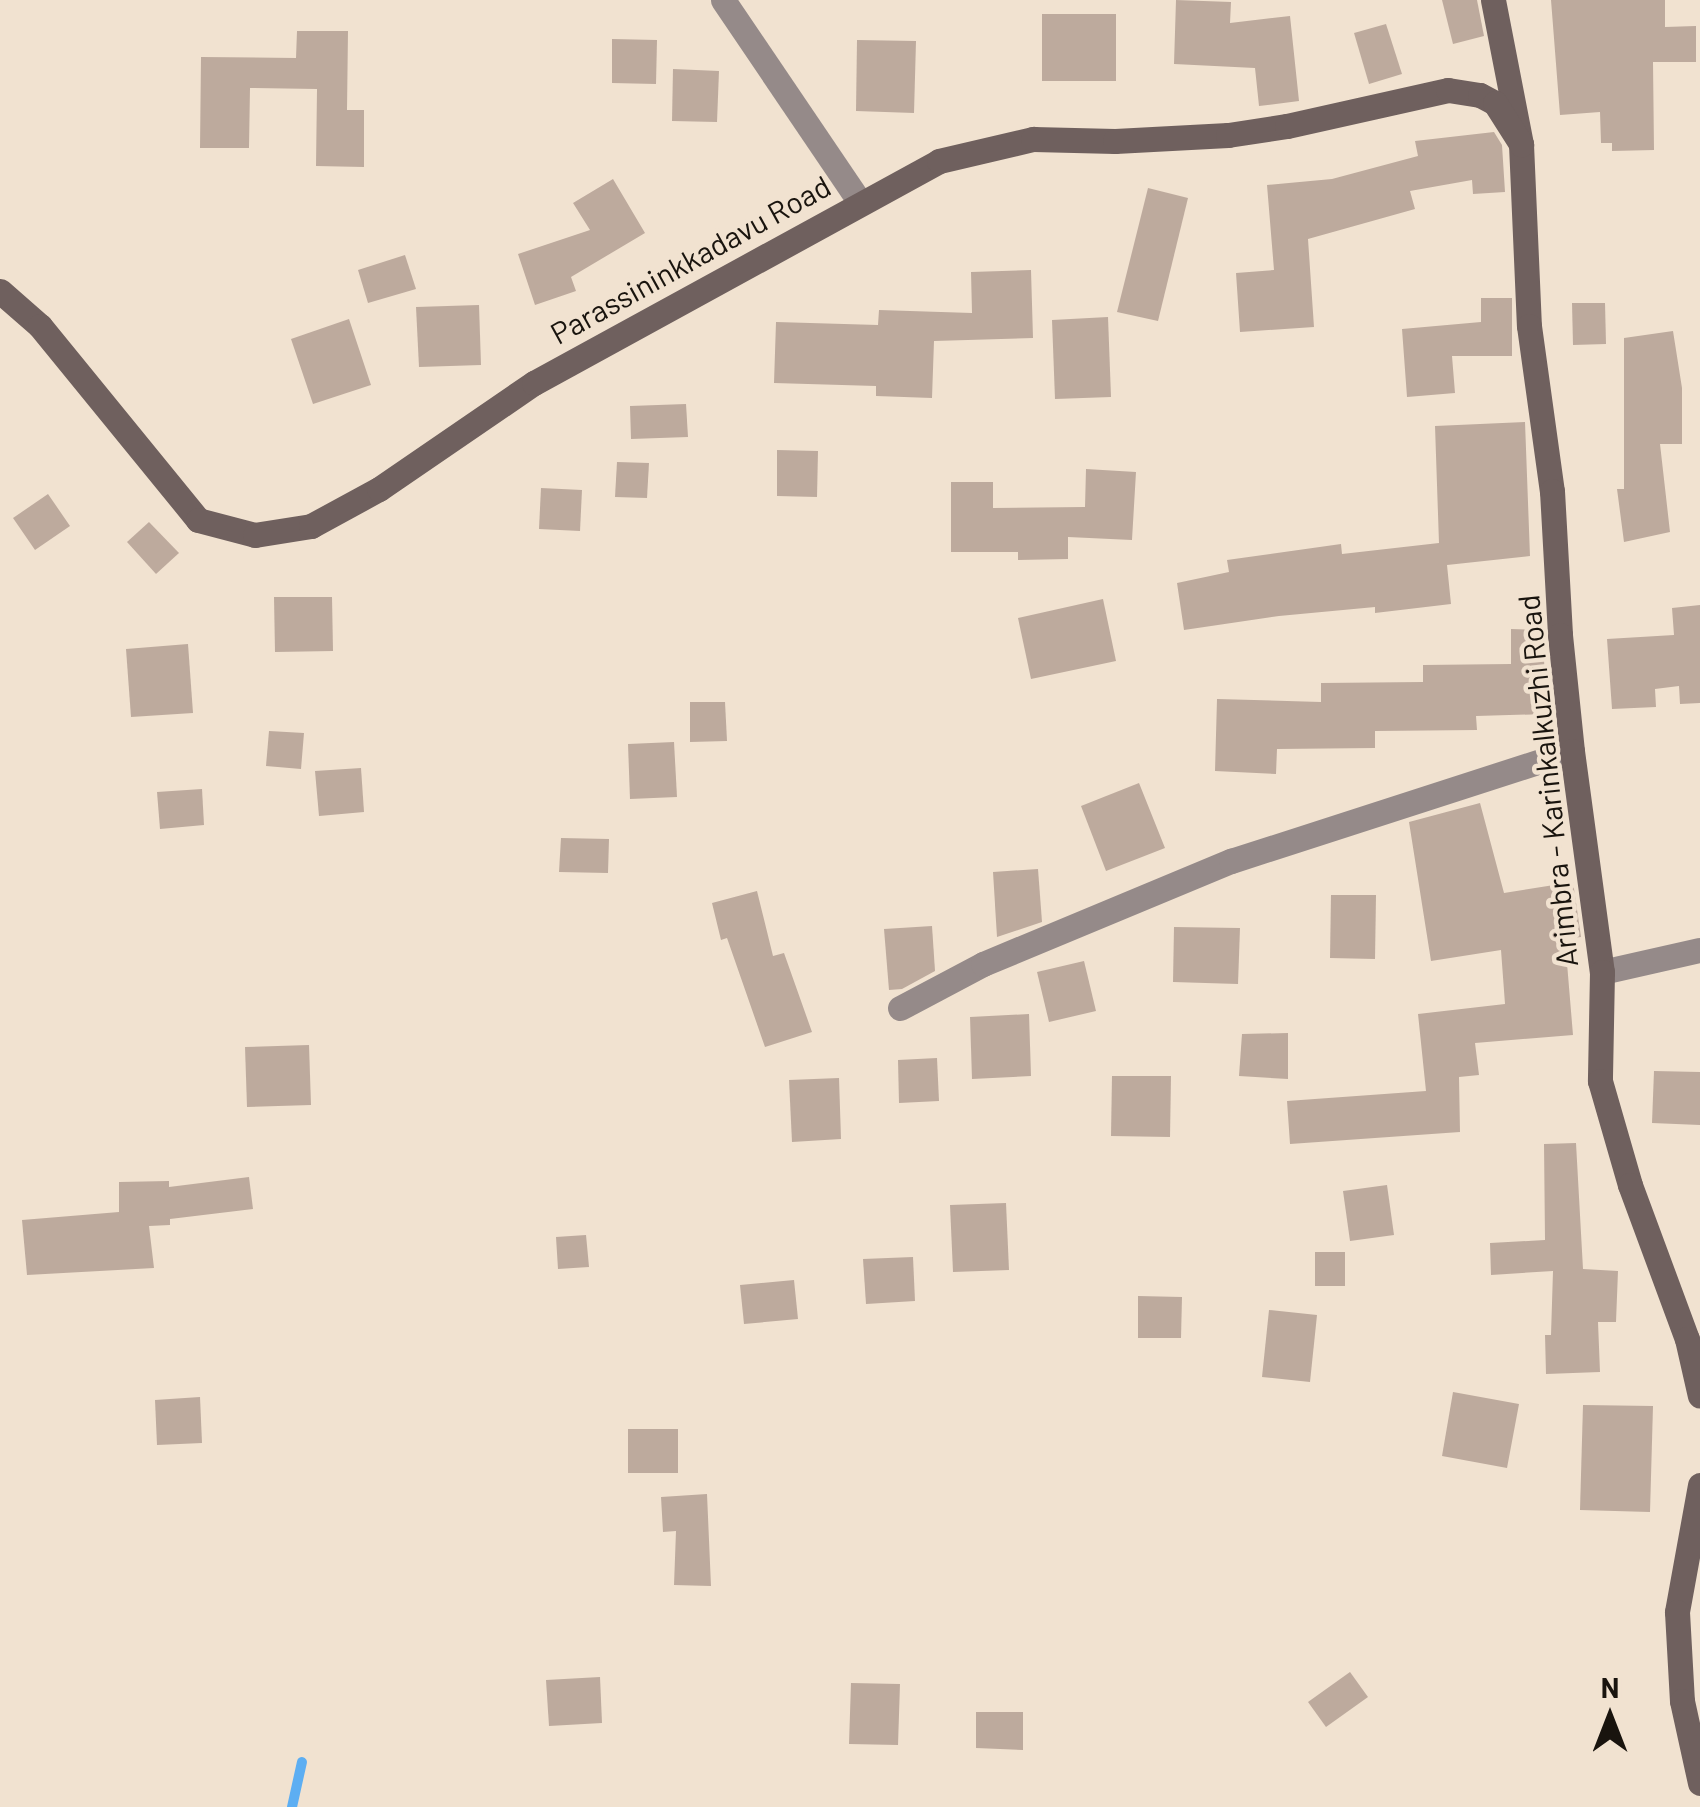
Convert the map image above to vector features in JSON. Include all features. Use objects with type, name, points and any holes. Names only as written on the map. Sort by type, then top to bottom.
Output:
[{"type":"main road","name":"Arimbra - Karinkalkuzhi Road","points":[[1493,0],[1521,144],[1529,326],[1552,491],[1560,635],[1572,751],[1602,972],[1600,1081],[1630,1185],[1686,1339],[1700,1396]]},
{"type":"main road","name":"Parassininkkadavu Road","points":[[0,291],[40,326],[198,520],[255,534],[311,526],[362,498],[534,383],[939,161],[1033,139],[1115,141],[1228,135],[1288,126],[1448,90],[1480,95],[1495,104],[1521,144]]},
{"type":"main road","points":[[1700,1485],[1677,1612],[1682,1701],[1700,1784]]},
{"type":"street","points":[[722,0],[860,202]]},
{"type":"street","points":[[900,1008],[983,964],[1231,861],[1572,751]]},
{"type":"street","points":[[1602,972],[1700,950]]},
{"type":"building","points":[[1176,0],[1231,2],[1230,23],[1290,16],[1299,101],[1259,106],[1255,68],[1174,64]]},
{"type":"building","points":[[1442,0],[1477,0],[1484,36],[1453,44]]},
{"type":"building","points":[[1551,0],[1665,0],[1665,27],[1696,26],[1696,62],[1653,62],[1654,150],[1612,151],[1612,143],[1601,143],[1600,112],[1560,115]]},
{"type":"building","points":[[1042,14],[1116,14],[1116,81],[1042,81]]},
{"type":"building","points":[[1386,24],[1402,74],[1369,84],[1354,33]]},
{"type":"building","points":[[297,31],[348,31],[347,110],[364,110],[364,167],[316,166],[317,89],[250,88],[249,148],[200,148],[201,57],[296,58]]},
{"type":"building","points":[[612,39],[657,40],[656,84],[612,83]]},
{"type":"building","points":[[857,40],[916,41],[914,113],[856,111]]},
{"type":"building","points":[[673,69],[719,71],[717,122],[672,121]]},
{"type":"building","points":[[1494,132],[1502,145],[1505,192],[1473,194],[1472,180],[1410,191],[1415,209],[1308,239],[1314,327],[1240,332],[1236,273],[1274,270],[1267,185],[1332,179],[1418,156],[1415,141]]},
{"type":"building","points":[[613,179],[645,233],[571,277],[576,291],[535,305],[518,254],[590,230],[573,203]]},
{"type":"building","points":[[1148,188],[1188,198],[1158,321],[1117,312]]},
{"type":"building","points":[[405,255],[416,289],[368,303],[358,270]]},
{"type":"building","points":[[1031,270],[1033,338],[934,341],[932,398],[876,396],[876,386],[774,383],[776,322],[878,325],[879,310],[972,313],[971,272]]},
{"type":"building","points":[[1481,298],[1512,298],[1512,356],[1452,356],[1455,393],[1407,397],[1402,329],[1481,322]]},
{"type":"building","points":[[1572,303],[1605,303],[1606,344],[1573,345]]},
{"type":"building","points":[[479,305],[481,365],[419,367],[416,307]]},
{"type":"building","points":[[1108,317],[1111,397],[1055,399],[1052,320]]},
{"type":"building","points":[[349,319],[371,385],[313,404],[291,339]]},
{"type":"building","points":[[1673,331],[1682,388],[1682,444],[1660,444],[1670,532],[1624,542],[1617,489],[1624,489],[1624,338]]},
{"type":"building","points":[[686,404],[688,437],[631,439],[630,406]]},
{"type":"building","points":[[1525,422],[1530,556],[1447,565],[1451,604],[1375,613],[1375,607],[1279,616],[1184,630],[1177,583],[1229,572],[1227,560],[1341,544],[1342,554],[1439,543],[1435,426]]},
{"type":"building","points":[[777,450],[818,451],[817,497],[777,496]]},
{"type":"building","points":[[617,462],[649,463],[647,498],[615,497]]},
{"type":"building","points":[[1086,469],[1136,472],[1132,540],[1068,537],[1068,559],[1018,560],[1018,552],[951,552],[951,482],[993,482],[993,508],[1085,507]]},
{"type":"building","points":[[541,488],[582,490],[580,531],[539,529]]},
{"type":"building","points":[[48,494],[70,526],[35,550],[13,518]]},
{"type":"building","points":[[149,522],[179,553],[156,574],[127,542]]},
{"type":"building","points":[[274,597],[332,597],[333,651],[275,652]]},
{"type":"building","points":[[1103,599],[1116,661],[1031,679],[1018,618]]},
{"type":"building","points":[[1700,605],[1700,703],[1680,704],[1679,686],[1655,689],[1656,707],[1612,709],[1607,639],[1674,635],[1672,608]]},
{"type":"building","points":[[1511,629],[1543,630],[1546,714],[1476,716],[1477,730],[1375,731],[1375,748],[1277,749],[1276,774],[1215,771],[1217,699],[1321,702],[1321,683],[1423,682],[1423,665],[1511,664]]},
{"type":"building","points":[[188,644],[193,713],[131,717],[126,649]]},
{"type":"building","points":[[690,702],[725,702],[727,741],[690,742]]},
{"type":"building","points":[[269,731],[304,733],[301,769],[266,766]]},
{"type":"building","points":[[674,742],[677,797],[630,799],[628,744]]},
{"type":"building","points":[[361,768],[364,812],[319,816],[315,771]]},
{"type":"building","points":[[1139,783],[1165,848],[1106,871],[1081,806]]},
{"type":"building","points":[[202,789],[204,825],[160,829],[157,792]]},
{"type":"building","points":[[1480,803],[1504,893],[1573,882],[1581,937],[1565,939],[1573,1035],[1475,1043],[1479,1075],[1459,1077],[1460,1132],[1290,1144],[1287,1101],[1426,1091],[1418,1014],[1505,1004],[1501,950],[1431,961],[1409,822]]},
{"type":"building","points":[[561,838],[609,839],[608,873],[559,872]]},
{"type":"building","points":[[1038,869],[1042,922],[997,937],[993,872]]},
{"type":"building","points":[[757,891],[773,956],[784,953],[812,1032],[765,1047],[727,938],[721,940],[712,903]]},
{"type":"building","points":[[1331,895],[1376,895],[1375,959],[1330,958]]},
{"type":"building","points":[[932,926],[935,971],[902,989],[889,990],[884,929]]},
{"type":"building","points":[[1174,927],[1240,928],[1238,984],[1173,982]]},
{"type":"building","points":[[1084,961],[1096,1011],[1049,1022],[1037,972]]},
{"type":"building","points":[[1029,1014],[1031,1076],[972,1079],[970,1017]]},
{"type":"building","points":[[1288,1033],[1288,1079],[1239,1076],[1242,1034]]},
{"type":"building","points":[[309,1045],[311,1105],[247,1107],[245,1047]]},
{"type":"building","points":[[937,1058],[939,1101],[899,1103],[898,1060]]},
{"type":"building","points":[[1654,1071],[1700,1072],[1700,1125],[1652,1123]]},
{"type":"building","points":[[1112,1076],[1171,1076],[1170,1137],[1111,1136]]},
{"type":"building","points":[[839,1078],[841,1139],[792,1142],[789,1080]]},
{"type":"building","points":[[1576,1143],[1583,1269],[1618,1271],[1616,1322],[1598,1322],[1600,1372],[1546,1374],[1545,1335],[1551,1335],[1553,1271],[1491,1275],[1490,1243],[1545,1240],[1544,1144]]},
{"type":"building","points":[[249,1177],[253,1209],[170,1219],[170,1225],[149,1226],[154,1268],[27,1275],[22,1220],[119,1212],[119,1182],[169,1181],[169,1187]]},
{"type":"building","points":[[1387,1185],[1394,1235],[1350,1241],[1343,1191]]},
{"type":"building","points":[[1006,1203],[1009,1270],[953,1272],[950,1205]]},
{"type":"building","points":[[586,1235],[589,1267],[558,1269],[556,1237]]},
{"type":"building","points":[[1315,1252],[1345,1252],[1345,1286],[1315,1286]]},
{"type":"building","points":[[913,1257],[915,1301],[866,1304],[863,1259]]},
{"type":"building","points":[[794,1280],[798,1319],[744,1324],[740,1285]]},
{"type":"building","points":[[1138,1296],[1182,1297],[1181,1338],[1138,1338]]},
{"type":"building","points":[[1269,1310],[1317,1315],[1310,1382],[1262,1377]]},
{"type":"building","points":[[1453,1392],[1519,1404],[1507,1468],[1442,1456]]},
{"type":"building","points":[[200,1397],[202,1443],[157,1445],[155,1400]]},
{"type":"building","points":[[1583,1405],[1653,1406],[1650,1512],[1580,1510]]},
{"type":"building","points":[[628,1429],[678,1429],[678,1473],[628,1473]]},
{"type":"building","points":[[707,1494],[711,1586],[674,1585],[676,1531],[663,1532],[661,1497]]},
{"type":"building","points":[[1350,1672],[1368,1697],[1326,1727],[1308,1702]]},
{"type":"building","points":[[600,1677],[602,1723],[549,1726],[546,1680]]},
{"type":"building","points":[[851,1683],[900,1684],[898,1745],[849,1744]]},
{"type":"building","points":[[976,1712],[1023,1712],[1023,1750],[976,1748]]},
{"type":"waterway","points":[[292,1807],[302,1762]]}]
